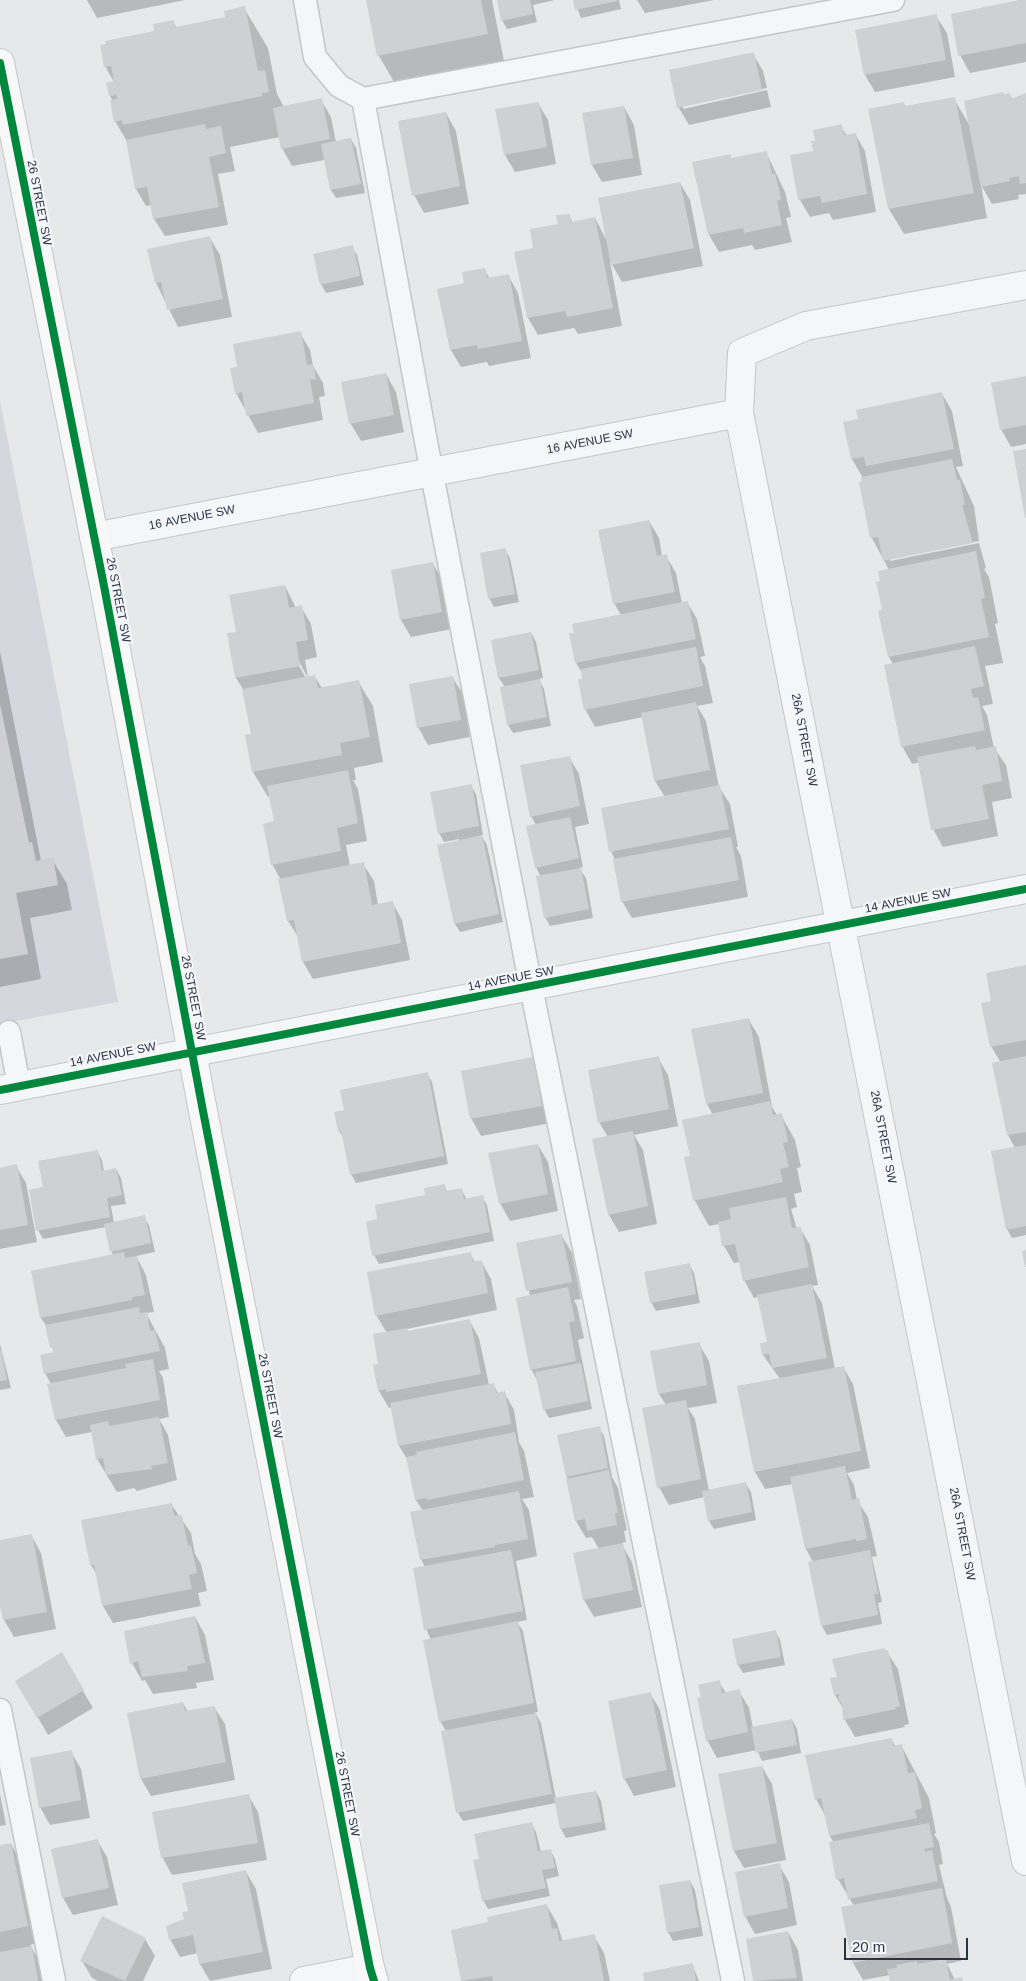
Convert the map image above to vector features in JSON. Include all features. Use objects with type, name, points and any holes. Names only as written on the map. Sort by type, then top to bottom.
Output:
[{"type":"street","name":"26 STREET SW","points":[[0,63],[94,537],[371,1977]]},
{"type":"street","points":[[739,413],[742,354],[806,326],[1026,285]]},
{"type":"street","name":"16 AVENUE SW","points":[[94,537],[432,474],[739,413]]},
{"type":"street","name":"26A STREET SW","points":[[739,413],[1026,1861]]},
{"type":"street","name":"14 AVENUE SW","points":[[10,1088],[1026,889]]},
{"type":"street","points":[[304,1981],[371,1977]]},
{"type":"lane","points":[[304,0],[315,57],[339,86],[363,99],[893,0]]},
{"type":"lane","points":[[363,99],[432,474],[531,987],[733,1981]]},
{"type":"lane","points":[[9,1032],[10,1088]]},
{"type":"lane","points":[[0,1710],[54,1981]]},
{"type":"shaded area","points":[[0,401],[118,1002],[0,1024]]},
{"type":"building","points":[[366,0],[481,0],[488,34],[377,56]]},
{"type":"building","points":[[497,0],[530,0],[533,14],[501,21]]},
{"type":"building","points":[[573,0],[617,0],[617,1],[575,10]]},
{"type":"building","points":[[1026,0],[1026,43],[958,56],[951,14]]},
{"type":"building","points":[[245,6],[258,71],[265,70],[269,92],[262,93],[262,96],[123,125],[122,120],[114,122],[110,100],[117,99],[116,95],[109,96],[106,83],[114,81],[111,66],[104,67],[100,45],[106,44],[105,41],[154,31],[153,24],[174,20],[175,27],[225,17],[224,11]]},
{"type":"building","points":[[937,14],[946,60],[864,75],[855,30]]},
{"type":"building","points":[[754,52],[762,90],[677,108],[669,70]]},
{"type":"building","points":[[1003,92],[1004,94],[1010,93],[1011,99],[1026,93],[1026,183],[1020,184],[1019,176],[1009,178],[1010,181],[981,187],[964,101]]},
{"type":"building","points":[[955,97],[974,193],[888,209],[868,109],[904,102],[905,106]]},
{"type":"building","points":[[322,98],[330,139],[281,149],[273,108]]},
{"type":"building","points":[[539,102],[547,147],[504,155],[495,109]]},
{"type":"building","points":[[624,106],[633,158],[591,165],[582,113]]},
{"type":"building","points":[[446,112],[460,186],[412,196],[398,121]]},
{"type":"building","points":[[205,124],[206,129],[221,126],[226,153],[209,157],[219,207],[153,219],[147,187],[135,189],[126,140]]},
{"type":"building","points":[[842,124],[844,135],[856,133],[867,194],[822,203],[820,196],[798,200],[790,155],[813,151],[811,141],[815,141],[813,130]]},
{"type":"building","points":[[351,138],[361,184],[330,190],[321,144]]},
{"type":"building","points":[[767,151],[772,174],[775,173],[781,199],[777,201],[782,225],[744,233],[743,228],[708,235],[692,162],[731,154],[731,158]]},
{"type":"building","points":[[680,182],[694,248],[611,265],[598,198]]},
{"type":"building","points":[[570,214],[571,222],[595,217],[613,308],[567,317],[565,311],[527,318],[514,252],[533,248],[530,229],[558,224],[556,215]]},
{"type":"building","points":[[210,236],[223,299],[167,310],[161,282],[155,283],[147,249]]},
{"type":"building","points":[[353,245],[360,276],[320,285],[313,254]]},
{"type":"building","points":[[485,268],[487,278],[509,274],[522,341],[478,349],[477,345],[450,350],[437,289],[464,283],[462,272]]},
{"type":"building","points":[[301,331],[307,365],[313,364],[316,379],[310,380],[314,403],[246,416],[242,392],[235,394],[230,368],[237,367],[233,344]]},
{"type":"building","points":[[386,373],[394,415],[349,424],[341,382]]},
{"type":"building","points":[[1026,376],[1026,425],[1000,430],[991,383]]},
{"type":"building","points":[[942,392],[954,449],[866,466],[864,457],[851,459],[843,422],[858,419],[856,410]]},
{"type":"building","points":[[1026,449],[1026,518],[1025,518],[1013,451]]},
{"type":"building","points":[[952,459],[957,480],[960,480],[965,505],[962,505],[973,543],[883,561],[878,537],[870,538],[859,482],[862,481],[861,477]]},
{"type":"building","points":[[649,520],[657,556],[667,554],[675,592],[613,604],[598,530]]},
{"type":"building","points":[[506,548],[515,594],[488,599],[480,553]]},
{"type":"building","points":[[976,551],[985,598],[981,599],[989,637],[888,657],[878,611],[882,609],[876,582],[880,581],[878,571]]},
{"type":"building","points":[[433,562],[442,612],[400,620],[391,570]]},
{"type":"building","points":[[285,585],[289,608],[302,605],[308,640],[296,642],[300,666],[235,678],[227,633],[236,632],[229,595]]},
{"type":"building","points":[[688,601],[696,639],[575,663],[569,633],[574,633],[572,624]]},
{"type":"building","points":[[531,632],[539,670],[498,678],[491,640]]},
{"type":"building","points":[[975,646],[984,686],[971,689],[973,698],[978,697],[985,730],[901,747],[884,665]]},
{"type":"building","points":[[696,647],[703,686],[584,710],[578,679],[582,679],[581,669]]},
{"type":"building","points":[[315,675],[318,688],[359,680],[370,737],[340,743],[342,755],[252,772],[245,735],[251,734],[242,689]]},
{"type":"building","points":[[453,676],[461,720],[417,728],[409,684]]},
{"type":"building","points":[[540,679],[547,717],[507,725],[500,687]]},
{"type":"building","points":[[696,702],[710,770],[654,781],[641,713]]},
{"type":"building","points":[[0,704],[29,843],[32,842],[36,861],[53,857],[58,885],[16,893],[28,954],[0,959]]},
{"type":"building","points":[[975,746],[976,750],[996,746],[1002,781],[982,785],[989,819],[931,830],[917,757]]},
{"type":"building","points":[[570,756],[580,806],[530,817],[520,765]]},
{"type":"building","points":[[348,770],[358,823],[337,828],[341,851],[271,865],[263,824],[274,821],[267,786]]},
{"type":"building","points":[[472,784],[479,826],[438,834],[430,792]]},
{"type":"building","points":[[720,785],[729,829],[609,852],[601,808]]},
{"type":"building","points":[[570,817],[579,858],[535,868],[526,826]]},
{"type":"building","points":[[482,835],[499,914],[454,924],[437,845]]},
{"type":"building","points":[[731,837],[739,880],[621,902],[613,859]]},
{"type":"building","points":[[364,862],[372,905],[393,901],[401,943],[302,962],[294,920],[287,921],[278,879]]},
{"type":"building","points":[[581,868],[589,909],[544,918],[536,876]]},
{"type":"building","points":[[1026,965],[1026,1040],[990,1047],[981,1003],[991,1001],[986,973]]},
{"type":"building","points":[[749,1018],[763,1093],[706,1104],[691,1029]]},
{"type":"building","points":[[659,1056],[669,1109],[598,1123],[588,1070]]},
{"type":"building","points":[[1026,1056],[1026,1132],[1007,1135],[992,1063]]},
{"type":"building","points":[[533,1057],[542,1106],[470,1119],[461,1071]]},
{"type":"building","points":[[428,1072],[444,1156],[350,1175],[341,1131],[338,1131],[334,1112],[344,1110],[340,1090]]},
{"type":"building","points":[[770,1101],[773,1115],[782,1113],[788,1142],[783,1143],[789,1167],[780,1169],[783,1182],[693,1201],[684,1157],[690,1156],[682,1120]]},
{"type":"building","points":[[633,1131],[648,1206],[608,1215],[592,1139]]},
{"type":"building","points":[[538,1144],[548,1194],[499,1204],[488,1153]]},
{"type":"building","points":[[1026,1145],[1026,1226],[1006,1230],[991,1151]]},
{"type":"building","points":[[98,1150],[102,1171],[116,1168],[122,1195],[107,1198],[110,1217],[36,1231],[29,1190],[43,1187],[38,1161]]},
{"type":"building","points":[[17,1164],[28,1225],[0,1230],[0,1168]]},
{"type":"building","points":[[445,1184],[446,1191],[462,1188],[464,1199],[483,1195],[490,1232],[372,1256],[366,1222],[377,1219],[375,1205],[425,1195],[424,1188]]},
{"type":"building","points":[[786,1197],[792,1228],[801,1227],[809,1267],[743,1281],[735,1244],[722,1246],[718,1222],[731,1219],[729,1208]]},
{"type":"building","points":[[145,1215],[151,1243],[110,1252],[104,1224]]},
{"type":"building","points":[[562,1234],[572,1282],[526,1291],[516,1243]]},
{"type":"building","points":[[1026,1250],[1026,1267],[1025,1267],[1022,1251]]},
{"type":"building","points":[[124,1252],[125,1258],[137,1256],[145,1295],[132,1297],[132,1300],[40,1318],[31,1271]]},
{"type":"building","points":[[471,1252],[473,1262],[482,1260],[488,1293],[375,1316],[367,1272]]},
{"type":"building","points":[[690,1263],[696,1294],[650,1303],[644,1272]]},
{"type":"building","points":[[812,1284],[827,1358],[772,1368],[769,1354],[762,1355],[760,1343],[767,1342],[757,1295]]},
{"type":"building","points":[[568,1287],[575,1321],[569,1322],[576,1361],[530,1370],[516,1298]]},
{"type":"building","points":[[139,1307],[140,1313],[147,1312],[150,1331],[155,1330],[160,1351],[44,1374],[40,1355],[54,1352],[53,1347],[50,1348],[45,1325]]},
{"type":"building","points":[[470,1319],[481,1374],[386,1392],[386,1389],[378,1391],[373,1365],[378,1364],[373,1334],[408,1328],[408,1331]]},
{"type":"building","points":[[700,1342],[707,1385],[658,1394],[650,1351]]},
{"type":"building","points":[[0,1351],[7,1380],[0,1381]]},
{"type":"building","points":[[153,1359],[160,1400],[55,1420],[47,1384],[126,1368],[125,1364]]},
{"type":"building","points":[[581,1363],[588,1401],[543,1410],[535,1372]]},
{"type":"building","points":[[844,1366],[861,1451],[754,1472],[737,1386]]},
{"type":"building","points":[[494,1383],[496,1393],[505,1391],[511,1424],[398,1446],[390,1403]]},
{"type":"building","points":[[686,1400],[701,1479],[657,1488],[642,1408]]},
{"type":"building","points":[[159,1417],[168,1463],[151,1466],[152,1469],[106,1475],[103,1458],[96,1459],[90,1425],[108,1421],[109,1426]]},
{"type":"building","points":[[600,1426],[608,1468],[566,1477],[557,1435]]},
{"type":"building","points":[[515,1432],[524,1480],[427,1500],[427,1498],[415,1500],[406,1457],[417,1455],[416,1452]]},
{"type":"building","points":[[845,1466],[852,1500],[859,1498],[867,1539],[856,1541],[856,1539],[805,1549],[790,1477]]},
{"type":"building","points":[[609,1470],[618,1513],[615,1513],[617,1525],[587,1531],[585,1519],[575,1521],[566,1479]]},
{"type":"building","points":[[746,1482],[752,1512],[708,1521],[702,1491]]},
{"type":"building","points":[[519,1491],[528,1539],[495,1545],[495,1547],[420,1560],[410,1512]]},
{"type":"building","points":[[172,1503],[174,1516],[182,1515],[188,1546],[191,1545],[197,1573],[189,1575],[192,1589],[102,1606],[94,1565],[90,1565],[81,1520]]},
{"type":"building","points":[[32,1534],[47,1612],[3,1620],[0,1606],[0,1540]]},
{"type":"building","points":[[623,1543],[633,1590],[583,1600],[573,1553]]},
{"type":"building","points":[[511,1550],[523,1611],[424,1630],[413,1568]]},
{"type":"building","points":[[870,1550],[878,1594],[874,1594],[878,1615],[821,1626],[808,1562]]},
{"type":"building","points":[[195,1616],[205,1663],[187,1666],[188,1671],[142,1677],[138,1661],[130,1664],[124,1631]]},
{"type":"building","points":[[518,1621],[534,1703],[439,1722],[423,1640]]},
{"type":"building","points":[[776,1630],[781,1657],[737,1665],[732,1639]]},
{"type":"building","points":[[885,1648],[886,1651],[888,1650],[900,1707],[843,1720],[842,1705],[838,1697],[840,1694],[834,1695],[830,1678],[837,1677],[832,1659]]},
{"type":"building","points":[[62,1652],[84,1690],[37,1718],[15,1681]]},
{"type":"building","points":[[720,1680],[722,1693],[740,1689],[748,1732],[706,1741],[697,1698],[701,1697],[698,1685]]},
{"type":"building","points":[[651,1692],[667,1770],[623,1779],[608,1701]]},
{"type":"building","points":[[183,1702],[185,1711],[215,1706],[226,1762],[140,1779],[127,1713]]},
{"type":"building","points":[[536,1713],[552,1794],[456,1813],[441,1731]]},
{"type":"building","points":[[792,1719],[797,1745],[756,1753],[751,1727]]},
{"type":"building","points":[[892,1738],[893,1746],[902,1744],[908,1773],[915,1772],[922,1808],[915,1810],[917,1818],[829,1836],[821,1798],[815,1800],[805,1755]]},
{"type":"building","points":[[72,1750],[81,1800],[39,1808],[30,1758]]},
{"type":"building","points":[[762,1766],[777,1843],[733,1851],[718,1774]]},
{"type":"building","points":[[596,1791],[602,1822],[560,1829],[554,1798]]},
{"type":"building","points":[[249,1794],[258,1843],[161,1858],[152,1812]]},
{"type":"building","points":[[532,1822],[538,1851],[551,1849],[555,1868],[542,1870],[546,1888],[482,1901],[473,1860],[479,1859],[474,1834]]},
{"type":"building","points":[[929,1823],[934,1847],[924,1849],[925,1852],[932,1850],[938,1881],[848,1899],[844,1878],[836,1880],[829,1842]]},
{"type":"building","points":[[98,1839],[109,1888],[62,1898],[51,1849]]},
{"type":"building","points":[[11,1843],[28,1926],[0,1932],[0,1845]]},
{"type":"building","points":[[780,1863],[788,1908],[744,1917],[735,1872]]},
{"type":"building","points":[[246,1870],[263,1952],[199,1964],[193,1935],[169,1940],[166,1926],[184,1919],[182,1912],[188,1911],[182,1883]]},
{"type":"building","points":[[690,1880],[699,1927],[667,1933],[659,1885]]},
{"type":"building","points":[[942,1888],[952,1943],[852,1963],[841,1907]]},
{"type":"building","points":[[547,1904],[552,1929],[557,1928],[559,1941],[595,1934],[604,1981],[493,1981],[492,1976],[461,1981],[451,1930],[488,1922],[487,1917]]},
{"type":"building","points":[[102,1916],[146,1938],[125,1981],[80,1961]]},
{"type":"building","points":[[788,1931],[797,1978],[753,1981],[746,1939]]},
{"type":"building","points":[[32,1946],[38,1981],[0,1981],[0,1952]]},
{"type":"building","points":[[946,1959],[950,1981],[890,1981],[887,1969],[897,1968],[896,1965],[917,1961],[917,1964]]},
{"type":"building","points":[[693,1963],[696,1981],[644,1981],[643,1973]]},
{"type":"building","points":[[962,1977],[963,1981],[950,1981],[950,1980]]},
{"type":"cycle path","points":[[0,63],[104,586],[203,1111],[374,1981]]},
{"type":"cycle path","points":[[0,1090],[1026,889]]}]
